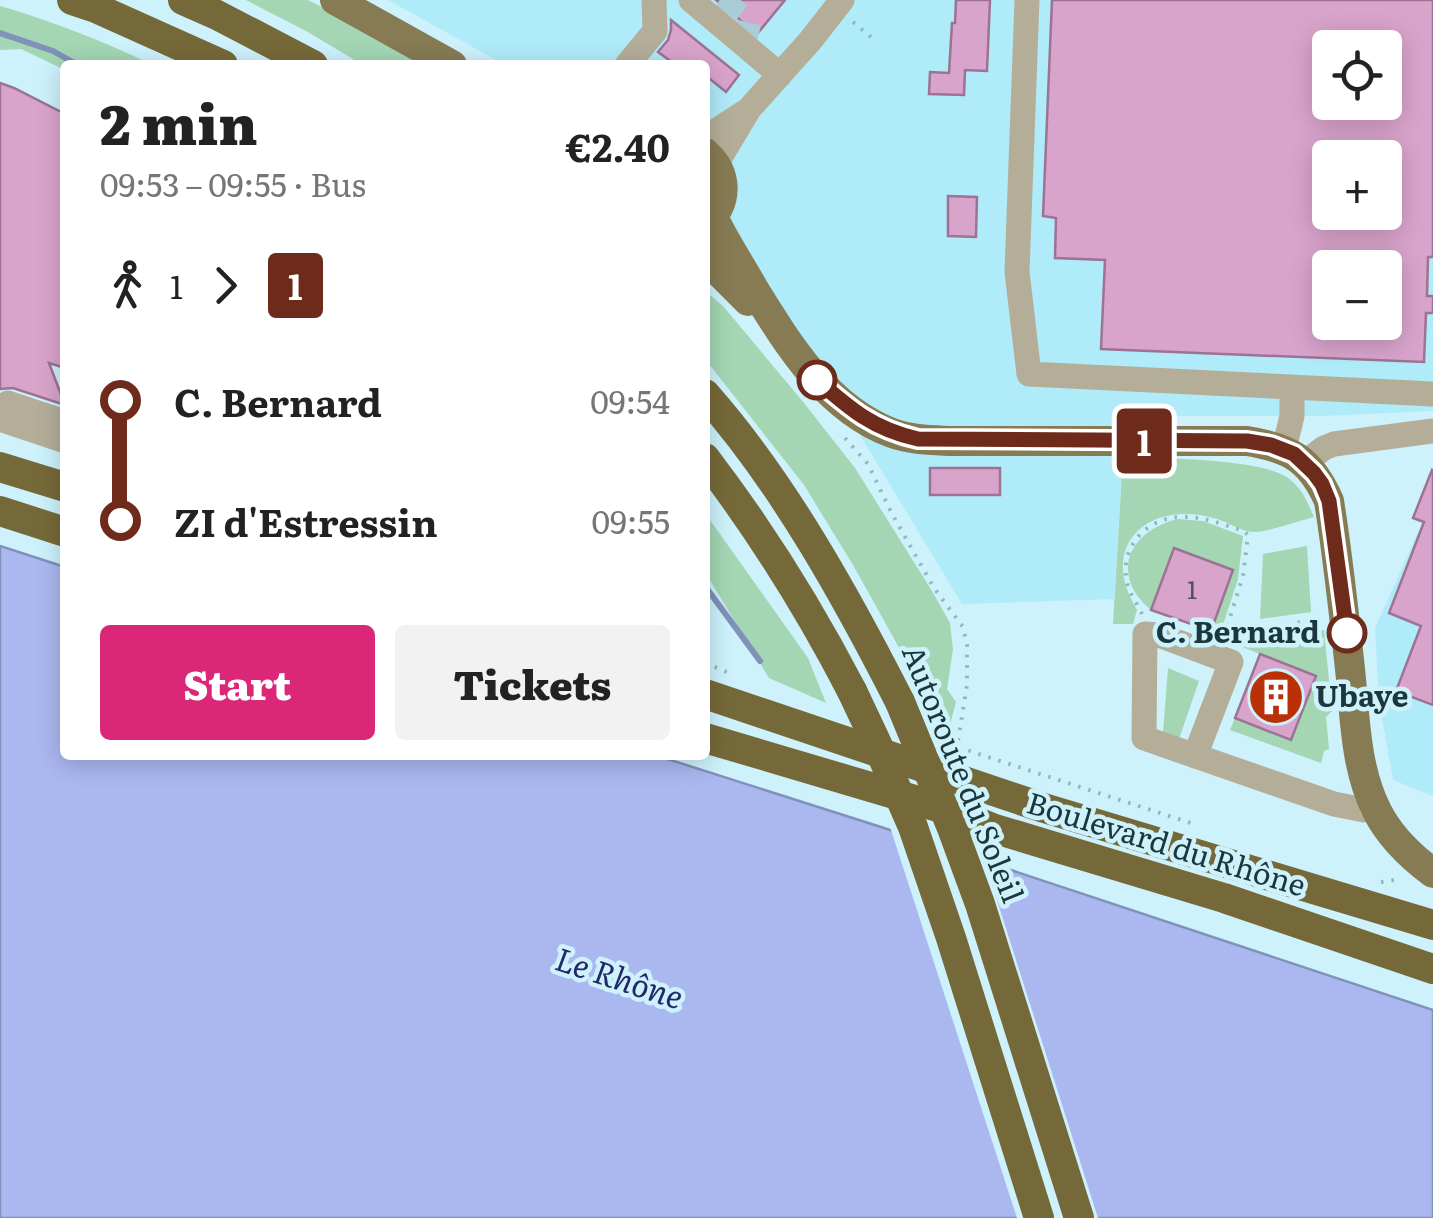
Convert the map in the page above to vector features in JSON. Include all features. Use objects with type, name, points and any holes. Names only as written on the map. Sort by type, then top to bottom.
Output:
[{"type":"highway","points":[[72,0],[212,60]]},
{"type":"highway","points":[[182,0],[303,60]]},
{"type":"highway","name":"Autoroute du Soleil","points":[[710,400],[772,479],[862,628],[900,702],[980,904],[1079,1218]]},
{"type":"highway","points":[[710,465],[830,649],[877,744],[913,827],[951,938],[1039,1218]]},
{"type":"highway","points":[[0,467],[60,485]]},
{"type":"highway","points":[[0,502],[60,515]]},
{"type":"highway","points":[[0,511],[60,530]]},
{"type":"highway","name":"Boulevard du Rhône","points":[[710,696],[1028,802],[1433,925]]},
{"type":"highway","points":[[710,722],[775,741],[945,809]]},
{"type":"highway","name":"Boulevard du Rhône","points":[[710,739],[945,809],[992,828],[1224,898],[1433,969]]},
{"type":"main road","points":[[349,4],[444,60]]},
{"type":"main road","points":[[710,154],[722,176],[723,194],[710,219]]},
{"type":"main road","points":[[710,223],[782,336],[816,380],[852,411],[894,434],[952,441],[1247,441],[1294,456],[1322,484],[1329,501],[1358,748],[1366,780],[1388,828],[1423,865]]},
{"type":"main road","points":[[710,263],[782,336]]},
{"type":"street","points":[[632,60],[655,31],[654,0]]},
{"type":"street","points":[[692,0],[780,74]]},
{"type":"street","points":[[710,151],[842,0]]},
{"type":"street","points":[[1027,0],[1017,272],[1029,374],[1433,394]]},
{"type":"street","points":[[1292,388],[1294,456],[1334,444],[1433,431]]},
{"type":"street","points":[[4,411],[60,421]]},
{"type":"street","points":[[4,411],[60,438]]},
{"type":"street","points":[[1195,756],[1231,662],[1158,635],[1144,634],[1144,738],[1195,756],[1334,804],[1364,810],[1376,808]]},
{"type":"path","points":[[836,428],[868,464],[934,588],[963,626],[967,685],[958,747],[1195,825]]},
{"type":"path","points":[[1144,634],[1142,610],[1127,584],[1126,558],[1134,539],[1146,529],[1177,516],[1244,531],[1248,535],[1243,576],[1217,656]]},
{"type":"path","points":[[1227,627],[1252,635],[1317,618],[1342,604]]},
{"type":"path","points":[[1380,882],[1398,880],[1423,865]]},
{"type":"shaded area","points":[[388,0],[1433,0],[1433,411],[1324,416],[1138,416],[1123,456],[1114,599],[962,604],[731,222],[710,202],[710,60],[496,60]]},
{"type":"shaded area","points":[[1430,472],[1433,796],[1393,780],[1379,701],[1375,628],[1422,523],[1412,519]]},
{"type":"green space","points":[[246,0],[308,0],[413,60],[355,60]]},
{"type":"green space","points":[[0,6],[77,32],[142,60],[60,60],[60,68],[21,49],[0,50]]},
{"type":"green space","points":[[710,295],[855,468],[950,623],[953,649],[947,689],[956,702],[949,728],[939,731],[902,653],[804,485],[710,365]]},
{"type":"green space","points":[[1123,456],[1234,463],[1275,471],[1297,486],[1314,517],[1254,532],[1192,514],[1155,519],[1135,533],[1123,561],[1124,578],[1137,610],[1133,624],[1113,624]]},
{"type":"green space","points":[[1178,519],[1203,521],[1243,536],[1238,579],[1220,634],[1211,631],[1233,570],[1174,548],[1151,610],[1130,583],[1130,556],[1136,544],[1147,533]]},
{"type":"green space","points":[[710,520],[808,658],[826,703],[769,678],[710,580]]},
{"type":"green space","points":[[1307,546],[1311,612],[1260,619],[1263,554]]},
{"type":"green space","points":[[1324,630],[1332,711],[1326,717],[1329,749],[1324,751],[1321,763],[1230,730],[1235,718],[1291,740],[1316,676],[1227,641],[1230,632],[1255,640]]},
{"type":"green space","points":[[1168,668],[1199,681],[1179,739],[1163,733]]},
{"type":"water","name":"Le Rhône","points":[[0,546],[60,565],[60,760],[671,760],[1433,1010],[1433,1218],[0,1218]]},
{"type":"pier","points":[[889,824],[983,856],[1098,1218],[1017,1218]]},
{"type":"building","points":[[716,0],[785,0],[757,34]]},
{"type":"building","points":[[956,0],[990,0],[987,71],[965,70],[964,95],[929,94],[930,72],[949,73]]},
{"type":"building","points":[[1052,0],[1433,0],[1433,257],[1428,257],[1427,296],[1433,296],[1433,313],[1426,313],[1424,362],[1101,349],[1105,260],[1055,258],[1056,218],[1043,216]]},
{"type":"building","points":[[671,20],[739,75],[726,92],[710,79],[710,60],[669,60],[658,52],[671,30]]},
{"type":"building","points":[[0,83],[60,111],[60,366],[49,363],[60,392],[60,403],[13,388],[0,389]]},
{"type":"building","points":[[948,196],[977,197],[976,237],[948,236]]},
{"type":"building","points":[[930,468],[1000,468],[1000,495],[930,495]]},
{"type":"building","points":[[1432,470],[1433,705],[1396,691],[1421,626],[1389,613],[1424,522],[1413,518]]},
{"type":"building","points":[[1174,548],[1233,570],[1211,631],[1151,610]]},
{"type":"building","name":"Ubaye","points":[[1260,654],[1316,676],[1291,740],[1235,718]]},
{"type":"waterway","points":[[0,33],[69,60]]},
{"type":"waterway","points":[[710,593],[760,661]]},
{"type":"tunnel","points":[[720,0],[749,22],[745,38]]},
{"type":"bus line","name":"1","points":[[817,380],[872,424],[918,439],[1247,441],[1284,449],[1314,473],[1329,501],[1347,633]]},
{"type":"place","name":"C. Bernard","points":[[1347,633]]},
{"type":"place","name":"Ubaye","points":[[1276,697]]}]
